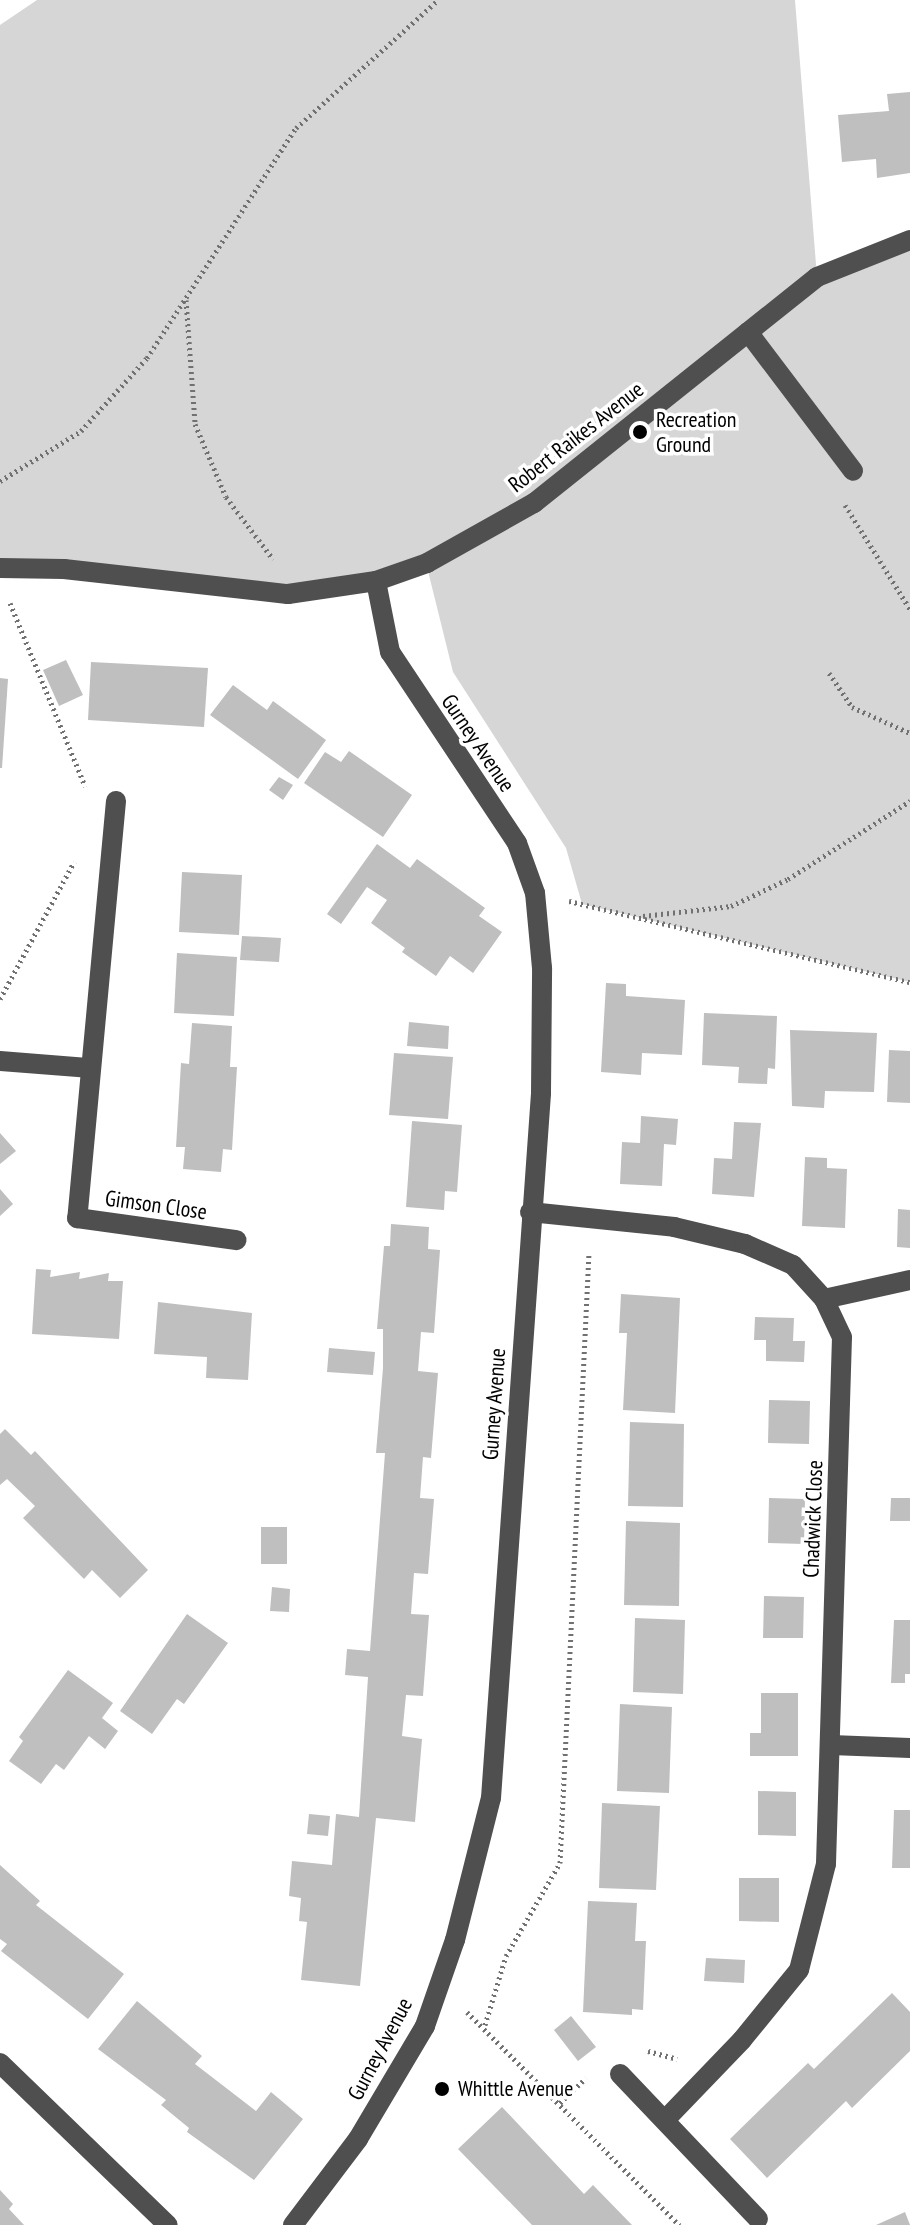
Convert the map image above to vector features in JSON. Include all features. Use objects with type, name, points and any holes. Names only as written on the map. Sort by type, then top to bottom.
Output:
[{"type":"street","name":"Robert Raikes Avenue","points":[[0,568],[64,569],[288,594],[376,581],[427,563],[534,503],[817,277],[910,240]]},
{"type":"street","points":[[748,332],[853,471]]},
{"type":"street","name":"Gurney Avenue","points":[[293,2225],[358,2139],[425,2026],[491,1798],[530,1212],[541,1093],[542,968],[535,893],[517,843],[390,652],[376,581]]},
{"type":"street","name":"Gimson Close","points":[[116,801],[88,1068],[77,1218],[236,1240]]},
{"type":"street","points":[[0,1061],[88,1068]]},
{"type":"street","name":"Chadwick Close","points":[[530,1212],[674,1227],[745,1244],[793,1265],[824,1299],[842,1337],[826,1864],[799,1970],[742,2040],[665,2120]]},
{"type":"street","points":[[824,1299],[910,1280]]},
{"type":"street","points":[[831,1745],[910,1748]]},
{"type":"street","points":[[0,2063],[168,2225]]},
{"type":"street","points":[[620,2074],[758,2219]]},
{"type":"path","points":[[0,481],[81,431],[147,358],[296,128],[438,0]]},
{"type":"path","points":[[186,299],[195,424],[226,497],[270,553],[288,594]]},
{"type":"path","points":[[853,471],[834,489],[910,609]]},
{"type":"path","points":[[7,595],[87,790]]},
{"type":"path","points":[[829,673],[852,707],[910,733]]},
{"type":"path","points":[[634,916],[731,906],[788,879],[910,801]]},
{"type":"path","points":[[0,999],[79,854]]},
{"type":"path","points":[[535,893],[910,982]]},
{"type":"path","points":[[485,2025],[506,1956],[560,1863],[591,1219]]},
{"type":"path","points":[[438,1989],[485,2025],[679,2225]]},
{"type":"shaded area","points":[[37,0],[795,0],[817,277],[910,240],[910,982],[582,904],[566,848],[453,672],[426,563],[288,594],[0,566],[0,25]]},
{"type":"building","points":[[910,92],[910,173],[877,178],[876,159],[842,162],[838,115],[889,111],[887,94]]},
{"type":"building","points":[[66,660],[83,695],[59,706],[43,670]]},
{"type":"building","points":[[91,662],[208,668],[204,727],[88,720]]},
{"type":"building","points":[[0,678],[8,679],[2,768],[0,768]]},
{"type":"building","points":[[233,685],[267,710],[273,701],[326,740],[298,779],[210,715]]},
{"type":"building","points":[[349,751],[412,795],[383,837],[304,783],[325,752],[341,762]]},
{"type":"building","points":[[279,777],[293,785],[283,800],[269,790]]},
{"type":"building","points":[[377,844],[410,868],[417,859],[485,908],[479,916],[502,932],[473,973],[450,956],[436,976],[402,952],[405,948],[371,923],[387,900],[367,887],[341,924],[327,914]]},
{"type":"building","points":[[182,872],[242,875],[239,935],[179,932]]},
{"type":"building","points":[[242,936],[281,938],[279,962],[240,960]]},
{"type":"building","points":[[177,953],[237,957],[234,1016],[174,1013]]},
{"type":"building","points":[[606,983],[626,984],[626,996],[685,1000],[682,1055],[642,1053],[641,1075],[601,1072]]},
{"type":"building","points":[[704,1013],[777,1016],[775,1069],[768,1068],[767,1084],[738,1083],[739,1067],[702,1065]]},
{"type":"building","points":[[409,1022],[449,1026],[448,1049],[407,1046]]},
{"type":"building","points":[[192,1023],[232,1026],[230,1067],[237,1067],[232,1150],[223,1149],[221,1172],[183,1169],[185,1147],[176,1147],[181,1063],[189,1064]]},
{"type":"building","points":[[790,1030],[877,1033],[874,1092],[825,1091],[824,1108],[792,1106]]},
{"type":"building","points":[[889,1050],[910,1051],[910,1103],[887,1102]]},
{"type":"building","points":[[394,1053],[453,1057],[448,1119],[389,1115]]},
{"type":"building","points":[[641,1116],[678,1119],[676,1145],[664,1144],[662,1186],[620,1184],[622,1142],[640,1143]]},
{"type":"building","points":[[412,1121],[462,1125],[457,1192],[445,1191],[444,1210],[406,1207]]},
{"type":"building","points":[[734,1122],[761,1123],[754,1197],[712,1194],[714,1158],[732,1159]]},
{"type":"building","points":[[0,1133],[16,1151],[0,1164]]},
{"type":"building","points":[[805,1157],[827,1158],[827,1168],[847,1169],[845,1228],[802,1226]]},
{"type":"building","points":[[0,1189],[13,1204],[0,1216]]},
{"type":"building","points":[[898,1209],[910,1210],[910,1248],[897,1247]]},
{"type":"building","points":[[391,1224],[429,1227],[428,1249],[440,1250],[434,1333],[421,1332],[418,1371],[438,1373],[431,1458],[423,1457],[420,1498],[434,1499],[428,1574],[414,1573],[411,1614],[429,1615],[423,1696],[406,1695],[402,1736],[422,1739],[415,1822],[376,1818],[360,1986],[301,1980],[307,1922],[299,1921],[301,1898],[289,1896],[292,1861],[332,1865],[336,1814],[359,1817],[368,1677],[345,1675],[347,1649],[370,1651],[385,1453],[376,1453],[383,1368],[383,1329],[377,1329],[384,1246],[390,1246]]},
{"type":"building","points":[[36,1269],[51,1270],[50,1277],[80,1272],[79,1279],[109,1273],[108,1281],[123,1281],[119,1339],[32,1334]]},
{"type":"building","points":[[621,1294],[680,1298],[675,1413],[623,1410],[627,1333],[619,1333]]},
{"type":"building","points":[[158,1302],[252,1313],[248,1380],[206,1378],[207,1357],[154,1354]]},
{"type":"building","points":[[755,1317],[794,1318],[793,1341],[805,1341],[804,1362],[766,1361],[766,1340],[754,1340]]},
{"type":"building","points":[[329,1348],[375,1352],[373,1375],[327,1372]]},
{"type":"building","points":[[769,1400],[810,1401],[809,1444],[768,1443]]},
{"type":"building","points":[[630,1422],[684,1424],[683,1507],[628,1506]]},
{"type":"building","points":[[5,1429],[31,1455],[35,1451],[148,1570],[120,1598],[92,1570],[84,1579],[23,1518],[35,1506],[7,1479],[0,1485],[0,1434]]},
{"type":"building","points":[[769,1498],[805,1499],[804,1544],[768,1543]]},
{"type":"building","points":[[891,1498],[910,1498],[910,1521],[890,1521]]},
{"type":"building","points":[[626,1521],[680,1523],[679,1606],[624,1605]]},
{"type":"building","points":[[261,1527],[287,1527],[287,1564],[261,1564]]},
{"type":"building","points":[[272,1587],[290,1589],[289,1612],[270,1611]]},
{"type":"building","points":[[764,1596],[804,1597],[803,1638],[763,1638]]},
{"type":"building","points":[[187,1614],[228,1643],[184,1704],[177,1699],[152,1734],[120,1711]]},
{"type":"building","points":[[635,1618],[685,1620],[683,1694],[633,1692]]},
{"type":"building","points":[[894,1620],[910,1620],[910,1674],[905,1674],[905,1683],[891,1683]]},
{"type":"building","points":[[68,1670],[113,1703],[102,1718],[118,1731],[105,1749],[89,1736],[64,1770],[56,1764],[41,1784],[9,1761],[23,1741],[19,1737]]},
{"type":"building","points":[[761,1693],[798,1693],[798,1756],[750,1756],[750,1733],[761,1733]]},
{"type":"building","points":[[620,1704],[672,1707],[669,1793],[617,1791]]},
{"type":"building","points":[[758,1791],[796,1792],[796,1836],[758,1835]]},
{"type":"building","points":[[602,1803],[660,1806],[656,1890],[599,1888]]},
{"type":"building","points":[[894,1810],[910,1810],[910,1868],[892,1868]]},
{"type":"building","points":[[309,1814],[330,1816],[328,1836],[307,1834]]},
{"type":"building","points":[[0,1865],[40,1901],[36,1905],[124,1974],[88,2019],[1,1951],[7,1944],[0,1939]]},
{"type":"building","points":[[739,1878],[779,1878],[779,1922],[739,1921]]},
{"type":"building","points":[[588,1901],[637,1903],[635,1941],[646,1941],[643,2010],[632,2009],[632,2015],[583,2012]]},
{"type":"building","points":[[706,1958],[745,1960],[744,1983],[704,1981]]},
{"type":"building","points":[[892,1993],[910,2012],[910,2051],[852,2108],[846,2101],[767,2178],[730,2139],[808,2063],[814,2069]]},
{"type":"building","points":[[137,2001],[202,2056],[195,2064],[256,2111],[271,2092],[303,2119],[254,2180],[187,2132],[189,2128],[161,2105],[166,2100],[98,2049]]},
{"type":"building","points":[[571,2016],[596,2047],[578,2061],[554,2030]]},
{"type":"building","points":[[502,2107],[584,2194],[593,2185],[632,2225],[532,2225],[458,2149]]},
{"type":"building","points":[[0,2190],[13,2204],[9,2209],[24,2225],[0,2225]]},
{"type":"building","points":[[905,2212],[910,2225],[876,2225]]},
{"type":"place","name":"Recreation Ground","points":[[640,432]]},
{"type":"place","name":"Whittle Avenue","points":[[442,2089]]}]
